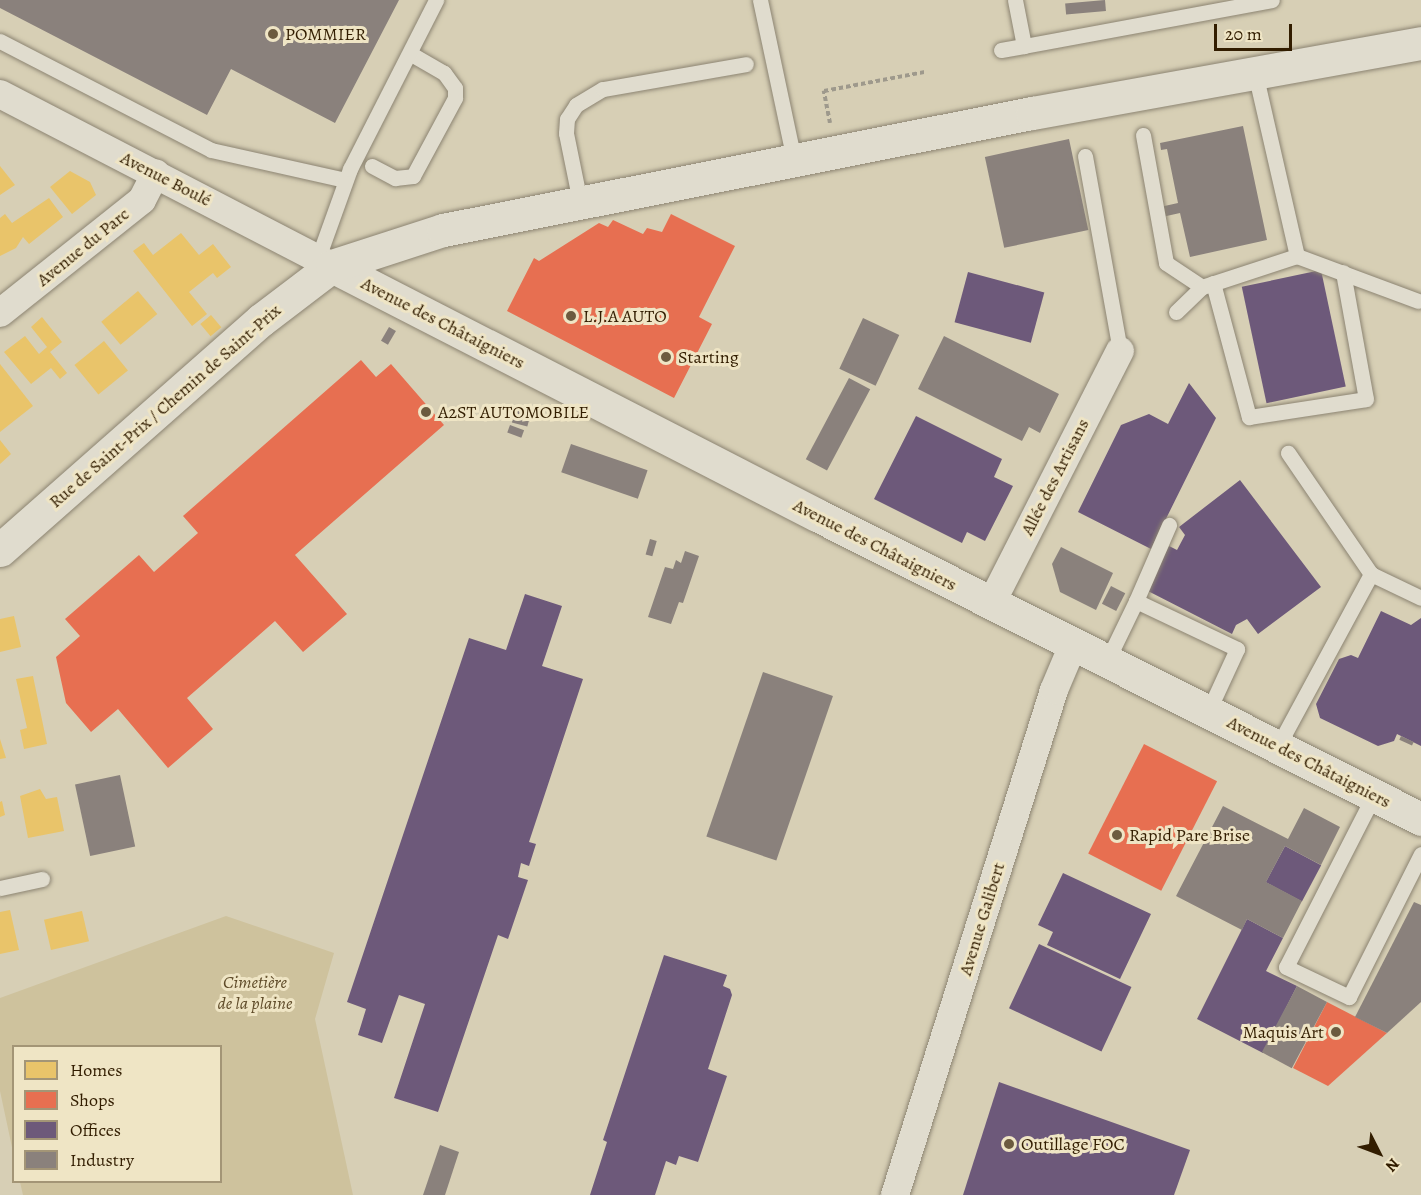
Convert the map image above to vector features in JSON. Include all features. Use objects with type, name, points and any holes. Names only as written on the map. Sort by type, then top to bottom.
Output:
[{"type":"street","name":"Rue de Saint-Prix / Chemin de Saint-Prix","points":[[0,550],[325,262],[442,230],[580,202],[1255,72],[1421,43]]},
{"type":"street","name":"Avenue Boulé","points":[[0,94],[325,262]]},
{"type":"street","name":"Avenue du Parc","points":[[0,313],[142,200],[156,173]]},
{"type":"street","name":"Avenue des Châtaigniers","points":[[325,262],[991,604],[1421,819]]},
{"type":"street","name":"Allée des Artisans","points":[[991,604],[1120,351]]},
{"type":"street","name":"Avenue Galibert","points":[[895,1195],[1054,690],[1073,645]]},
{"type":"lane","points":[[325,262],[345,180],[436,0]]},
{"type":"lane","points":[[760,0],[794,160]]},
{"type":"lane","points":[[1015,0],[1024,46]]},
{"type":"lane","points":[[1001,50],[1272,0]]},
{"type":"lane","points":[[0,41],[211,150],[345,180]]},
{"type":"lane","points":[[372,166],[395,178],[414,176],[455,98],[454,88],[444,73],[410,53]]},
{"type":"lane","points":[[580,202],[566,133],[567,119],[576,105],[603,89],[746,64]]},
{"type":"lane","points":[[1255,72],[1297,256]]},
{"type":"lane","points":[[1143,135],[1166,263],[1208,285],[1249,417],[1366,399],[1343,272]]},
{"type":"lane","points":[[1085,156],[1120,351]]},
{"type":"lane","points":[[1176,312],[1208,285],[1297,256],[1418,300]]},
{"type":"lane","points":[[1288,453],[1371,573],[1421,598]]},
{"type":"lane","points":[[1107,661],[1169,525]]},
{"type":"lane","points":[[1278,746],[1371,573]]},
{"type":"lane","points":[[1136,601],[1237,649],[1208,712]]},
{"type":"lane","points":[[1374,795],[1286,967],[1349,997],[1421,854]]},
{"type":"lane","points":[[0,888],[42,879]]},
{"type":"path","points":[[831,132],[824,91],[925,72]]},
{"type":"green space","name":"Cimetière de la plaine","points":[[226,916],[334,953],[315,1019],[353,1195],[23,1195],[20,1183],[222,1183],[222,1045],[12,1045],[12,1147],[0,1091],[0,998]]},
{"type":"building: Homes","points":[[0,166],[15,185],[0,195]]},
{"type":"building: Homes","points":[[70,171],[90,182],[96,195],[72,214],[50,187]]},
{"type":"building: Homes","points":[[49,198],[63,217],[29,244],[23,237],[16,248],[0,256],[0,218],[5,214],[12,223]]},
{"type":"building: Homes","points":[[181,233],[199,255],[213,244],[231,267],[217,278],[213,273],[189,292],[207,314],[192,326],[133,251],[144,243],[153,255]]},
{"type":"building: Homes","points":[[138,291],[157,314],[121,345],[101,322]]},
{"type":"building: Homes","points":[[211,315],[221,327],[211,336],[200,324]]},
{"type":"building: Homes","points":[[42,317],[62,342],[50,352],[67,373],[60,379],[51,368],[31,384],[4,352],[25,336],[39,354],[47,347],[31,327]]},
{"type":"building: Homes","points":[[104,341],[128,371],[98,394],[74,365]]},
{"type":"building: Homes","points":[[0,364],[33,406],[0,432]]},
{"type":"building: Homes","points":[[0,440],[11,454],[0,464]]},
{"type":"building: Homes","points":[[14,616],[21,647],[0,652],[0,619]]},
{"type":"building: Homes","points":[[33,676],[47,744],[24,749],[20,730],[27,728],[16,679]]},
{"type":"building: Homes","points":[[0,739],[6,758],[0,759]]},
{"type":"building: Homes","points":[[40,789],[46,799],[57,797],[64,831],[28,838],[20,796]]},
{"type":"building: Homes","points":[[2,801],[5,815],[0,817],[0,802]]},
{"type":"building: Homes","points":[[10,910],[19,950],[0,954],[0,912]]},
{"type":"building: Homes","points":[[82,911],[89,941],[51,950],[44,920]]},
{"type":"building: Shops","points":[[671,214],[735,246],[699,317],[712,324],[674,398],[507,311],[534,258],[539,261],[599,223],[608,227],[613,220],[643,234],[647,228],[662,232]]},
{"type":"building: Shops","points":[[361,360],[376,377],[391,364],[444,425],[295,555],[347,614],[303,652],[275,621],[187,698],[213,729],[168,768],[118,709],[91,732],[66,703],[56,657],[80,636],[65,619],[139,555],[154,572],[198,533],[183,516]]},
{"type":"building: Shops","points":[[1144,744],[1217,781],[1161,891],[1088,854]]},
{"type":"building: Shops","points":[[1327,1002],[1387,1033],[1328,1086],[1293,1068]]},
{"type":"building: Offices","points":[[1321,270],[1346,386],[1267,403],[1242,287]]},
{"type":"building: Offices","points":[[968,272],[1044,292],[1031,343],[955,322]]},
{"type":"building: Offices","points":[[1189,383],[1216,418],[1151,549],[1078,512],[1121,425],[1149,414],[1168,424]]},
{"type":"building: Offices","points":[[916,416],[1002,459],[994,477],[1013,486],[985,541],[967,532],[962,543],[874,499]]},
{"type":"building: Offices","points":[[1240,480],[1321,587],[1258,634],[1247,619],[1236,625],[1232,634],[1146,590],[1169,546],[1177,550],[1185,535],[1179,527]]},
{"type":"building: Offices","points":[[525,594],[562,606],[542,666],[583,679],[529,842],[536,844],[529,866],[521,863],[518,877],[528,880],[508,939],[498,935],[438,1112],[394,1098],[425,1004],[399,995],[382,1043],[358,1035],[366,1009],[347,1002],[469,638],[506,650]]},
{"type":"building: Offices","points":[[1381,611],[1411,625],[1421,618],[1421,746],[1397,734],[1394,741],[1378,746],[1320,718],[1316,704],[1339,659],[1351,655],[1358,658]]},
{"type":"building: Offices","points":[[1285,846],[1321,865],[1302,901],[1266,882]]},
{"type":"building: Offices","points":[[1063,873],[1151,914],[1120,979],[1047,945],[1053,932],[1038,925]]},
{"type":"building: Offices","points":[[1247,919],[1283,938],[1266,971],[1297,986],[1263,1053],[1197,1019]]},
{"type":"building: Offices","points":[[1039,944],[1131,987],[1101,1051],[1009,1008]]},
{"type":"building: Offices","points":[[664,955],[727,975],[723,986],[730,989],[732,995],[708,1069],[727,1076],[698,1162],[679,1156],[676,1165],[666,1161],[655,1195],[590,1195],[607,1142],[603,1140]]},
{"type":"building: Offices","points":[[999,1082],[1190,1150],[1174,1195],[963,1195]]},
{"type":"building: Industry","name":"POMMIER","points":[[0,0],[399,0],[335,123],[231,69],[207,115],[0,8]]},
{"type":"building: Industry","points":[[1105,0],[1106,11],[1066,14],[1065,3]]},
{"type":"building: Industry","points":[[1243,126],[1267,240],[1190,257],[1180,213],[1162,217],[1160,207],[1178,203],[1167,149],[1161,150],[1160,143]]},
{"type":"building: Industry","points":[[1069,139],[1088,230],[1004,248],[985,157]]},
{"type":"building: Industry","points":[[863,318],[899,335],[876,386],[839,369]]},
{"type":"building: Industry","points":[[389,327],[396,331],[388,345],[381,341]]},
{"type":"building: Industry","points":[[944,336],[1059,394],[1040,433],[1029,427],[1022,441],[918,389]]},
{"type":"building: Industry","points":[[849,378],[870,389],[827,470],[806,459]]},
{"type":"building: Industry","points":[[516,407],[531,411],[527,427],[512,422]]},
{"type":"building: Industry","points":[[510,425],[524,430],[521,438],[507,433]]},
{"type":"building: Industry","points":[[571,444],[648,470],[638,499],[561,472]]},
{"type":"building: Industry","points":[[650,539],[657,541],[652,556],[646,554]]},
{"type":"building: Industry","points":[[1061,547],[1113,573],[1096,610],[1060,592],[1052,564]]},
{"type":"building: Industry","points":[[685,551],[699,556],[683,603],[679,602],[671,624],[648,617],[665,567],[673,569],[676,560],[681,563]]},
{"type":"building: Industry","points":[[1111,586],[1125,593],[1116,611],[1102,604]]},
{"type":"building: Industry","points":[[763,672],[833,696],[776,861],[706,837]]},
{"type":"building: Industry","points":[[1401,736],[1414,742],[1412,746],[1399,740]]},
{"type":"building: Industry","points":[[120,775],[135,846],[90,856],[75,785]]},
{"type":"building: Industry","points":[[1223,806],[1288,839],[1304,808],[1340,827],[1321,865],[1285,846],[1266,882],[1302,901],[1283,938],[1247,919],[1242,930],[1176,896]]},
{"type":"building: Industry","points":[[1414,902],[1421,905],[1421,1002],[1387,1033],[1355,1017]]},
{"type":"building: Industry","points":[[1297,986],[1327,1002],[1292,1068],[1262,1052]]},
{"type":"building: Industry","points":[[440,1145],[459,1152],[445,1195],[423,1195]]},
{"type":"place","name":"POMMIER","points":[[273,34]]},
{"type":"place","name":"L.J.A AUTO","points":[[571,316]]},
{"type":"place","name":"Starting","points":[[666,357]]},
{"type":"place","name":"A2ST AUTOMOBILE","points":[[426,412]]},
{"type":"place","name":"Rapid Pare Brise","points":[[1117,835]]},
{"type":"place","name":"Maquis Art","points":[[1336,1032]]},
{"type":"place","name":"Outillage FOC","points":[[1009,1144]]}]
